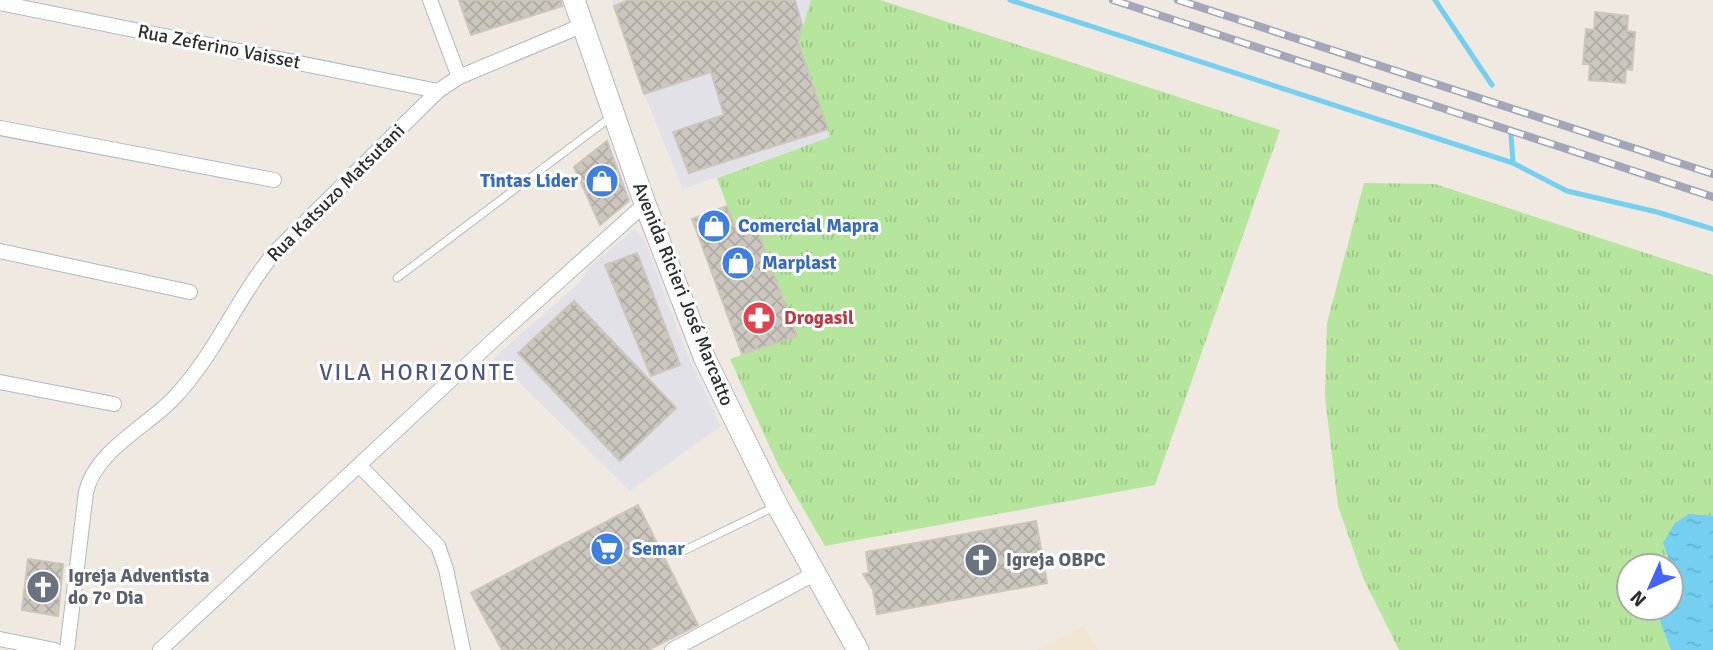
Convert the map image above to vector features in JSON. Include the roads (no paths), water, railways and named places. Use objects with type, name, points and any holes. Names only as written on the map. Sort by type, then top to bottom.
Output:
[{"type":"main road","name":"Avenida Ricieri José Marcatto","points":[[574,0],[645,204],[705,359],[777,505],[858,650]]},
{"type":"street","points":[[430,0],[459,77]]},
{"type":"street","name":"Rua Zeferino Vaisset","points":[[0,3],[438,92]]},
{"type":"street","name":"Rua Katsuzo Matsutani","points":[[67,650],[86,492],[95,468],[187,384],[261,269],[276,251],[438,92],[459,77],[581,26]]},
{"type":"street","points":[[0,128],[274,180]]},
{"type":"street","points":[[160,650],[498,336],[645,204]]},
{"type":"street","points":[[0,251],[190,292]]},
{"type":"street","points":[[0,382],[114,404]]},
{"type":"street","points":[[360,466],[438,546],[446,569],[463,650]]},
{"type":"street","points":[[672,650],[814,574]]},
{"type":"street","points":[[0,639],[55,650]]},
{"type":"lane","points":[[397,278],[614,115]]},
{"type":"lane","points":[[683,551],[777,505]]},
{"type":"water","points":[[1689,514],[1713,516],[1713,650],[1671,650],[1660,622],[1685,622],[1685,552],[1666,552],[1663,543],[1675,523]]},
{"type":"waterway","points":[[1010,0],[1513,163],[1567,191],[1657,212],[1713,229]]},
{"type":"waterway","points":[[1435,0],[1492,85]]},
{"type":"waterway","points":[[1511,135],[1513,163]]},
{"type":"railway","points":[[1113,0],[1713,197]]},
{"type":"railway","points":[[1178,0],[1713,174]]},
{"type":"place","name":"Tintas Lider","points":[[602,181]]},
{"type":"place","name":"Comercial Mapra","points":[[714,226]]},
{"type":"place","name":"Marplast","points":[[738,263]]},
{"type":"place","name":"Drogasil","points":[[759,318]]},
{"type":"place","name":"Semar","points":[[607,549]]},
{"type":"place","name":"Igreja OBPC","points":[[981,560]]},
{"type":"place","name":"Igreja Adventista do 7º Dia","points":[[43,587]]},
{"type":"district","name":"VILA HORIZONTE","points":[[418,372]]}]
